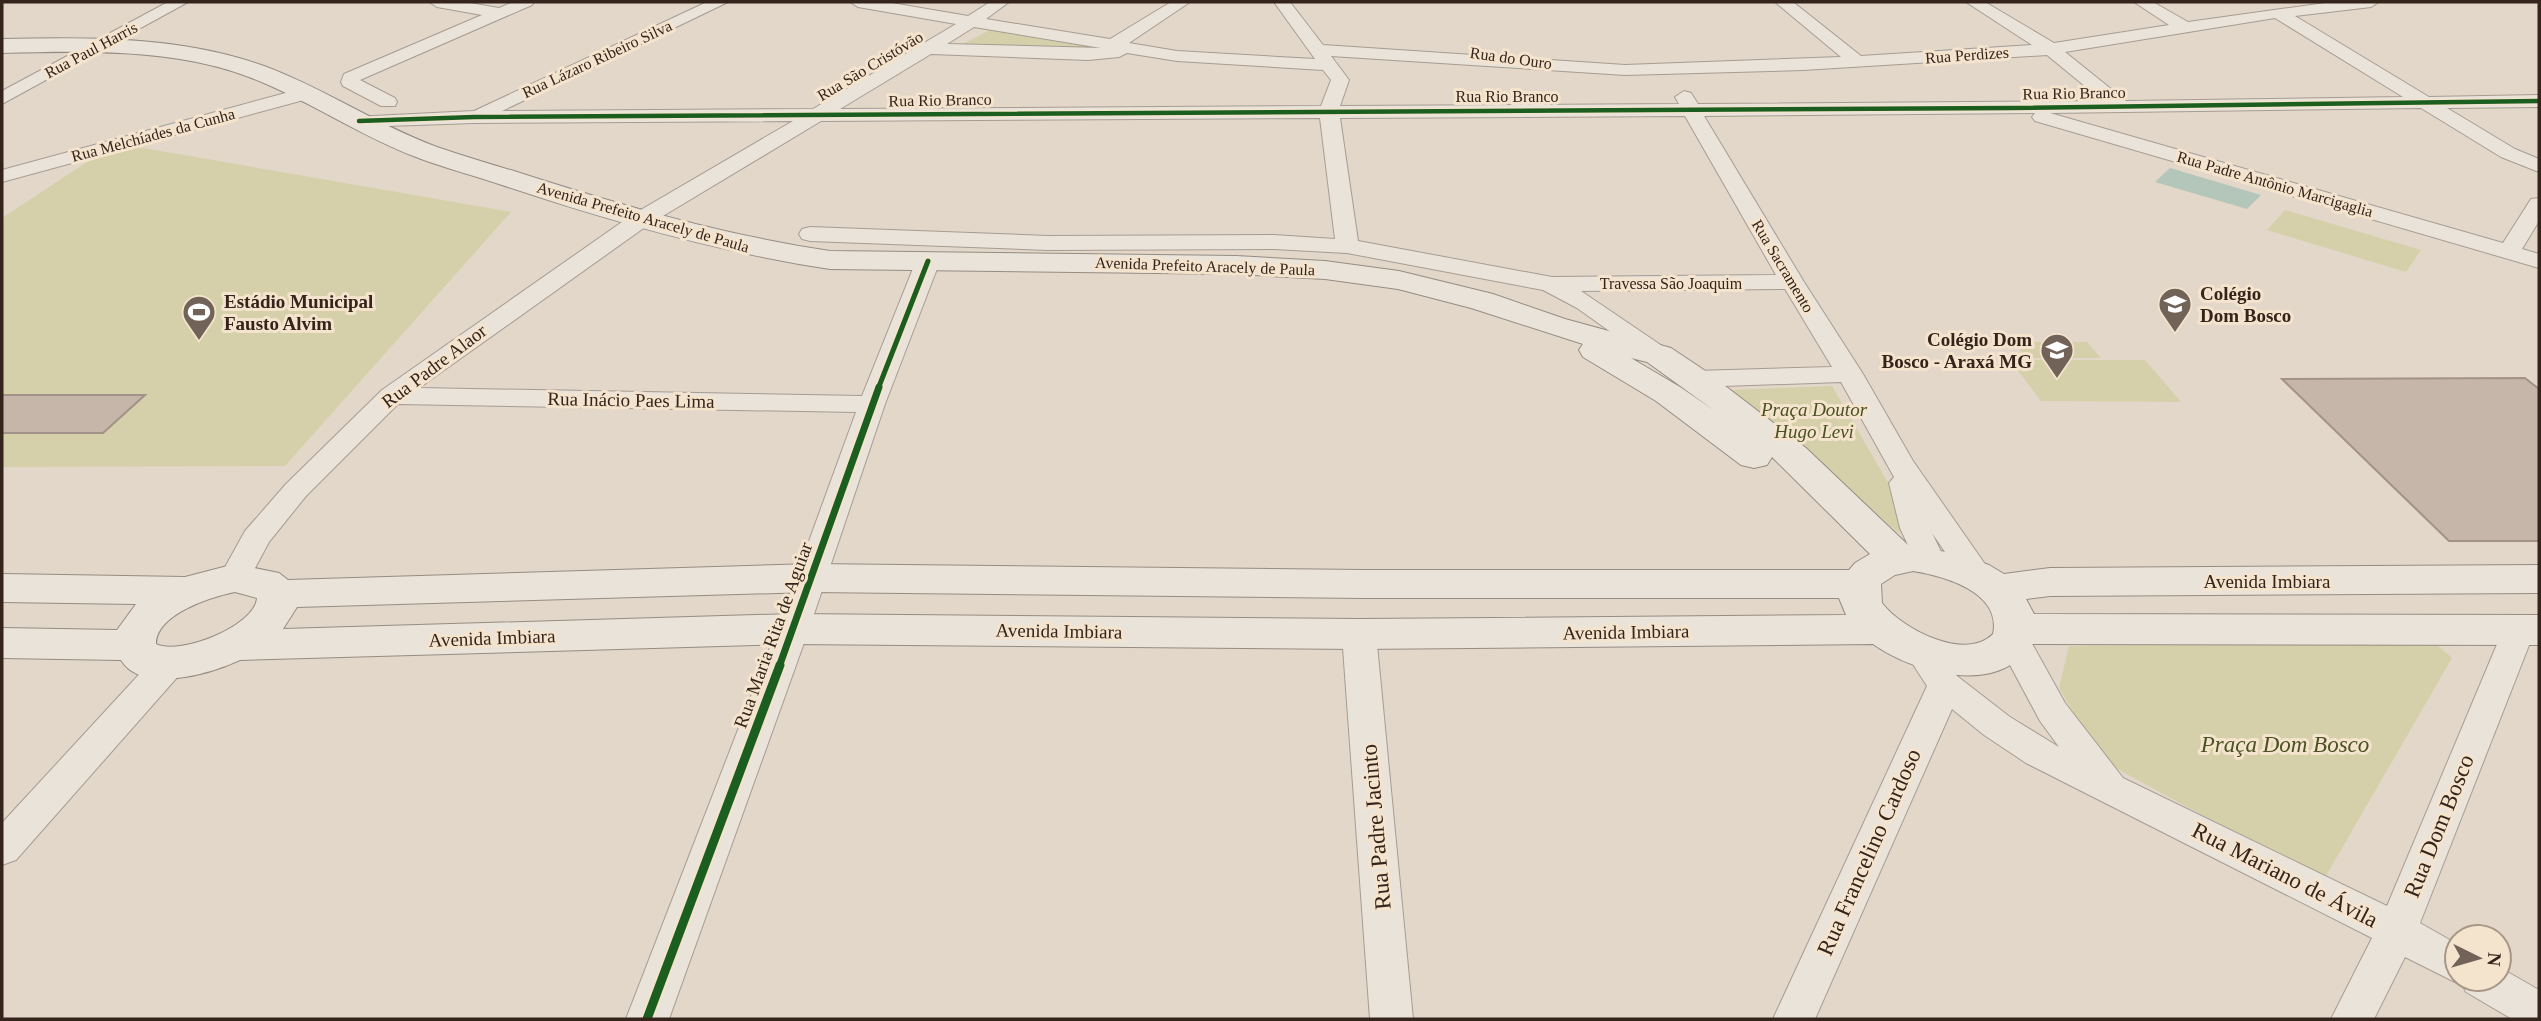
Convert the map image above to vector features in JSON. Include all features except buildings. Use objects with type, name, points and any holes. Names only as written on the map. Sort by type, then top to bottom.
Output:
[{"type":"main road","name":"Avenida Prefeito Aracely de Paula","points":[[2,46],[93,47],[169,53],[232,63],[281,81],[414,147],[640,220],[767,252],[830,260],[1223,265],[1325,270],[1399,280],[1482,301],[1553,326],[1659,355],[1695,379],[1891,567]]},
{"type":"main road","name":"Avenida Prefeito Aracely de Paula","points":[[1553,326],[1778,460]]},
{"type":"main road","points":[[277,594],[811,578],[1364,584],[1891,567],[1954,566],[1986,583],[2007,602],[2014,615],[2015,634],[2003,650],[1988,657],[1934,668],[1881,629],[1862,606],[1891,567]]},
{"type":"main road","points":[[2,643],[151,655],[190,662],[237,645],[270,619],[277,606],[277,594],[270,584],[255,579],[235,578],[188,591],[165,603],[147,618],[137,632],[151,655]]},
{"type":"main road","name":"Avenida Imbiara","points":[[1986,583],[2539,579]]},
{"type":"main road","points":[[2,588],[188,591]]},
{"type":"main road","name":"Avenida Imbiara","points":[[237,645],[793,629],[1359,634],[1881,629]]},
{"type":"main road","points":[[2015,634],[2529,630]]},
{"type":"street","name":"Rua Paul Harris","points":[[2,99],[93,47],[180,2]]},
{"type":"street","points":[[437,2],[500,13]]},
{"type":"street","points":[[388,102],[350,82],[350,78],[526,2]]},
{"type":"street","name":"Rua Lázaro Ribeiro Silva","points":[[474,117],[720,2]]},
{"type":"street","name":"Rua do Ouro","points":[[858,2],[1177,56],[1285,63],[1325,57],[1560,65]]},
{"type":"street","name":"Rua São Cristóvão","points":[[640,220],[928,49],[1000,2]]},
{"type":"street","points":[[928,49],[1087,55],[1119,52],[1115,44],[1182,2]]},
{"type":"street","points":[[1783,2],[1858,62]]},
{"type":"street","points":[[1974,2],[2051,49],[2121,106]]},
{"type":"street","points":[[2142,2],[2184,27]]},
{"type":"street","name":"Rua Perdizes","points":[[1560,65],[1666,71],[2051,49],[2278,13],[2371,2]]},
{"type":"street","points":[[1284,3],[1305,36],[1325,57],[1340,80],[1329,110],[1347,246]]},
{"type":"street","points":[[2278,13],[2537,167]]},
{"type":"street","points":[[1285,63],[1305,36]]},
{"type":"street","name":"Rua do Ouro","points":[[1305,36],[1460,50],[1560,65]]},
{"type":"street","name":"Rua Sacramento","points":[[1666,71],[1693,109],[1899,462]]},
{"type":"street","name":"Rua Melchíades da Cunha","points":[[2,176],[304,94]]},
{"type":"street","name":"Rua Rio Branco","points":[[474,117],[2012,108],[2539,101]]},
{"type":"street","name":"Rua Padre Antônio Marcigaglia","points":[[2012,108],[2539,261]]},
{"type":"street","points":[[359,121],[474,117]]},
{"type":"street","points":[[414,147],[417,138],[427,131],[448,122],[474,117]]},
{"type":"street","points":[[2509,252],[2539,204]]},
{"type":"street","name":"Rua Padre Alaor","points":[[235,578],[256,538],[296,491],[391,396],[640,220]]},
{"type":"street","name":"Avenida Prefeito Aracely de Paula","points":[[810,234],[1048,243],[1274,242],[1347,246],[1550,284],[1586,303],[1659,355]]},
{"type":"street","name":"Rua Maria Rita de Aguiar","points":[[647,1019],[793,629],[872,404],[928,261]]},
{"type":"street","name":"Travessa São Joaquim","points":[[1550,284],[1792,282]]},
{"type":"street","points":[[1695,379],[1850,374]]},
{"type":"street","name":"Rua Inácio Paes Lima","points":[[391,396],[872,404]]},
{"type":"street","points":[[1891,567],[1915,528],[1899,462]]},
{"type":"street","points":[[1899,462],[1986,583]]},
{"type":"street","name":"Rua Dom Bosco","points":[[2352,1019],[2397,931],[2529,630]]},
{"type":"street","name":"Rua Padre Jacinto","points":[[1359,634],[1392,1019]]},
{"type":"street","name":"Rua Mariano de Ávila","points":[[2015,634],[2052,712],[2112,788]]},
{"type":"street","points":[[2,849],[151,655]]},
{"type":"street","name":"Rua Mariano de Ávila","points":[[1934,668],[1997,726],[2039,753],[2397,931],[2443,957]]},
{"type":"street","name":"Rua Francelino Cardoso","points":[[1794,1019],[1934,668]]},
{"type":"street","points":[[2506,993],[2539,1012]]},
{"type":"green space","points":[[994,28],[1099,46],[1099,49],[957,47]]},
{"type":"green space","name":"Estádio Municipal Fausto Alvim","points":[[132,146],[511,212],[285,466],[2,467],[2,218],[99,154]]},
{"type":"green space","points":[[2285,210],[2421,250],[2406,272],[2267,230]]},
{"type":"green space","points":[[2014,342],[2087,342],[2101,358],[2026,358]]},
{"type":"green space","points":[[2010,360],[2145,360],[2181,402],[2041,401]]},
{"type":"green space","name":"Praça Doutor Hugo Levi","points":[[1832,386],[1894,493],[1900,534],[1727,390]]},
{"type":"green space","name":"Praça Dom Bosco","points":[[2432,641],[2452,658],[2323,881],[2101,760],[2059,688],[2069,646]]},
{"type":"shaded area","points":[[2170,168],[2261,195],[2247,209],[2155,182]]},
{"type":"cycle path","points":[[359,121],[474,117],[2012,108],[2539,101]]},
{"type":"cycle path","points":[[647,1019],[793,629],[872,404],[928,261]]},
{"type":"place","name":"Colégio Dom Bosco","points":[[2175,334]]},
{"type":"place","name":"Estádio Municipal Fausto Alvim","points":[[199,342]]},
{"type":"place","name":"Colégio Dom Bosco - Araxá MG","points":[[2057,380]]}]
